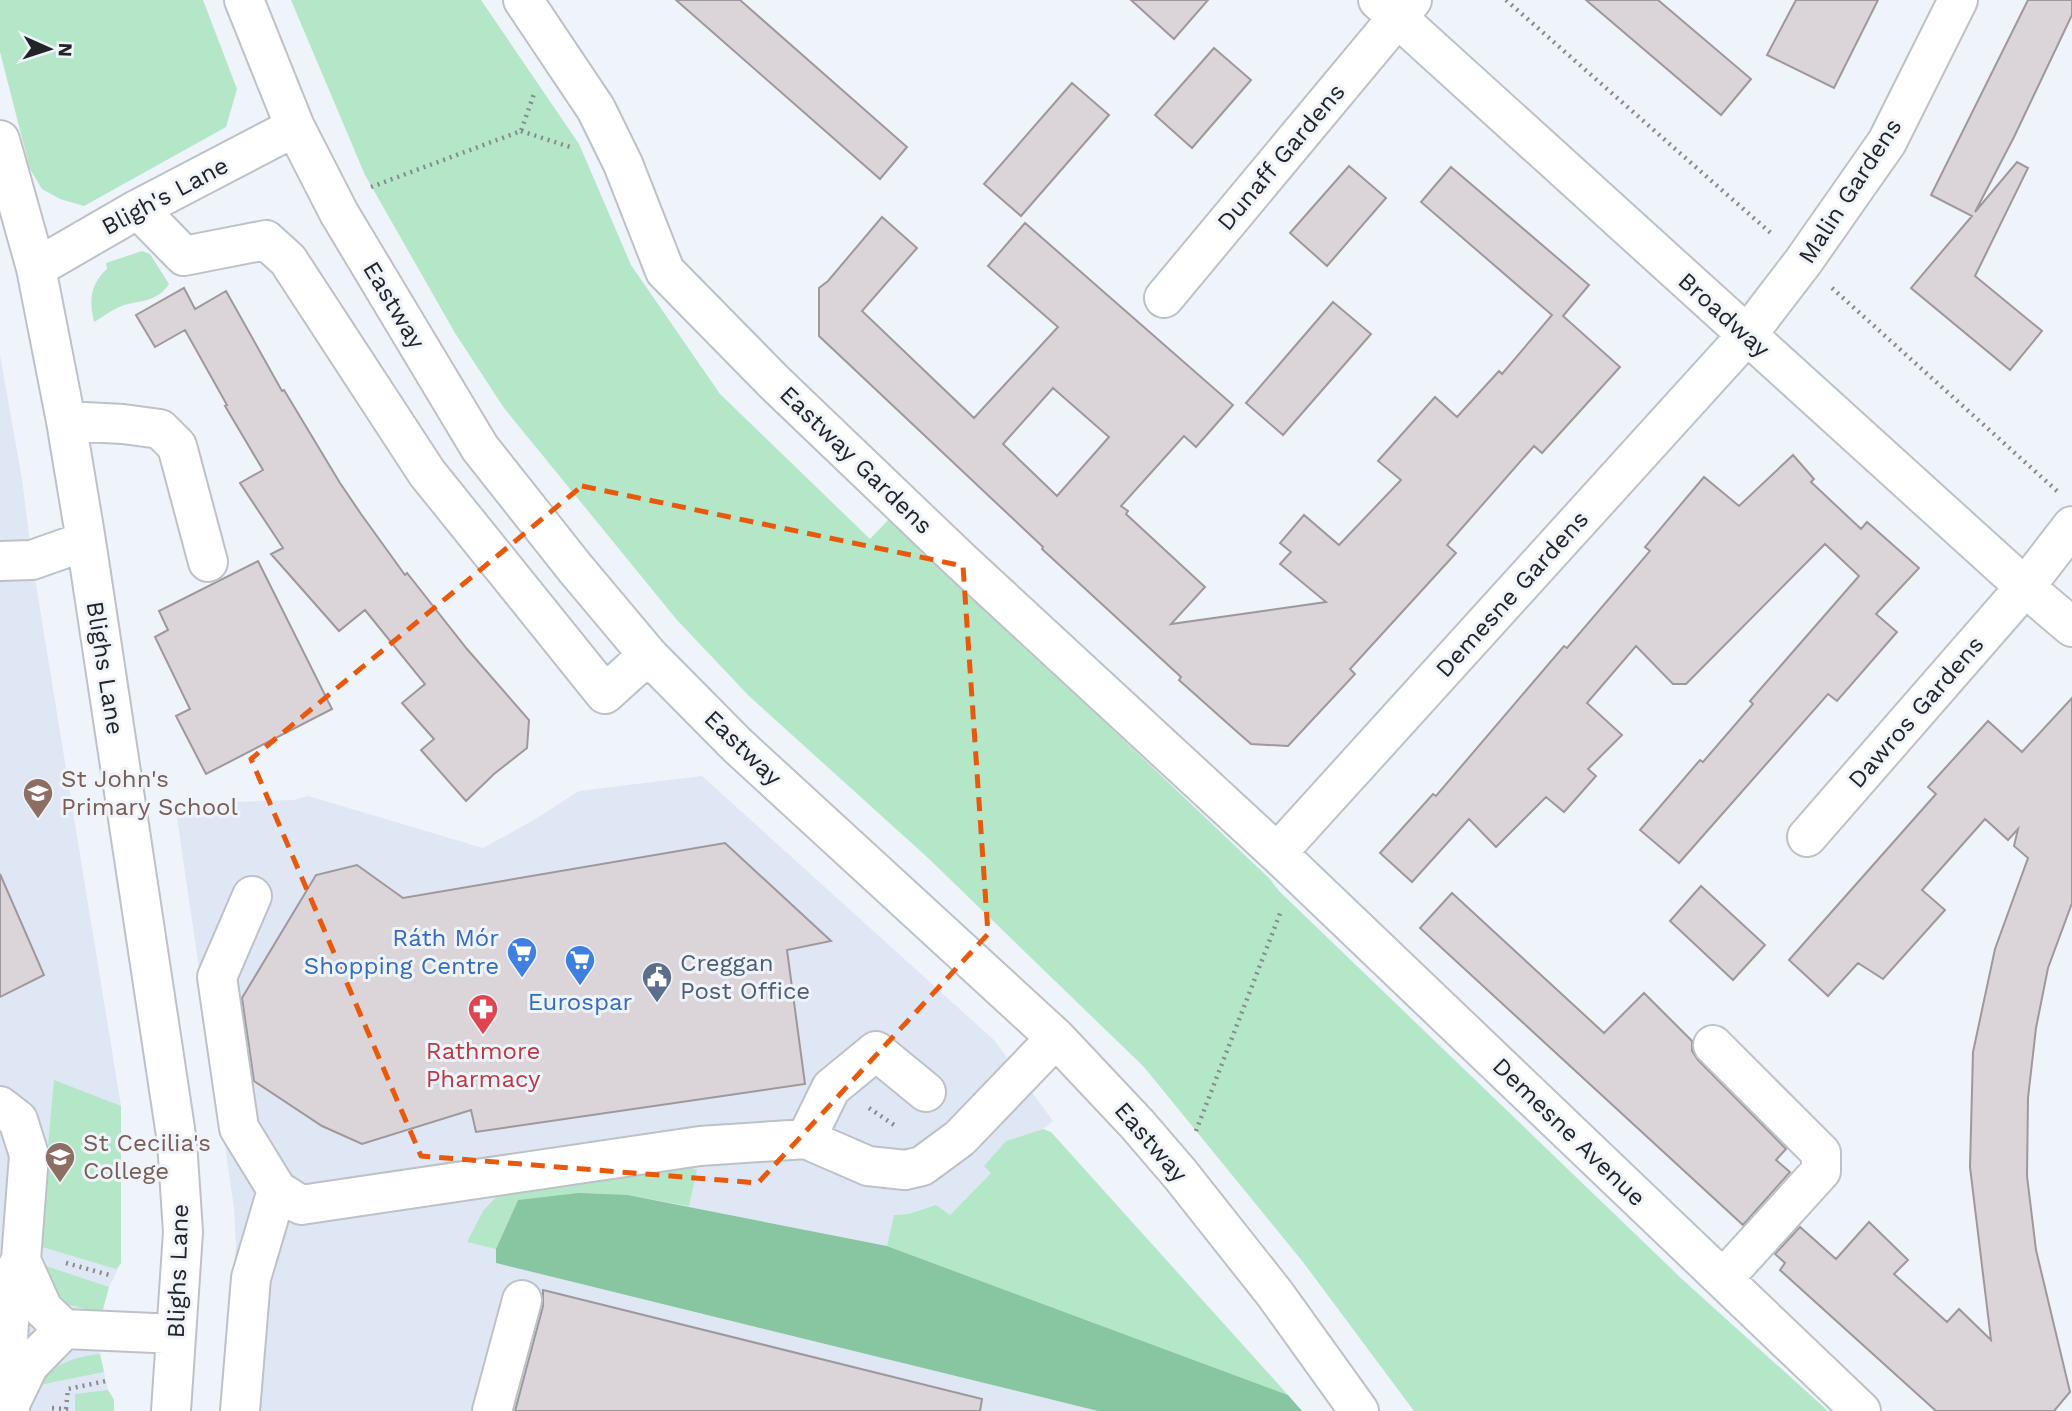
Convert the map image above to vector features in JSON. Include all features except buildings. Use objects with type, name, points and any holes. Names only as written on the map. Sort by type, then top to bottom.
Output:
[{"type":"street","name":"Eastway","points":[[244,0],[295,127],[351,233],[480,449],[648,654],[737,745],[1056,1038],[1137,1124],[1275,1294],[1359,1411]]},
{"type":"street","name":"Eastway Gardens","points":[[523,0],[596,109],[623,164],[665,271],[775,383],[941,541],[1287,862]]},
{"type":"street","name":"Malin Gardens","points":[[1747,335],[1803,262],[1887,142],[1958,0]]},
{"type":"street","name":"Broadway","points":[[1396,6],[1747,335],[2072,627]]},
{"type":"street","name":"Dunaff Gardens","points":[[1164,298],[1396,6]]},
{"type":"street","name":"Bligh's Lane","points":[[36,268],[138,209],[295,127]]},
{"type":"street","name":"Blighs Lane","points":[[0,140],[36,268],[66,421],[177,1142],[183,1232],[171,1411]]},
{"type":"street","points":[[138,209],[184,256],[266,240],[288,260],[427,473],[605,694],[648,654]]},
{"type":"street","name":"Demesne Gardens","points":[[1287,862],[1747,335]]},
{"type":"street","points":[[66,421],[160,429],[177,446],[208,562]]},
{"type":"street","name":"Dawros Gardens","points":[[1807,837],[2025,587],[2072,526]]},
{"type":"street","points":[[0,561],[32,560],[86,541]]},
{"type":"street","name":"Demesne Avenue","points":[[1287,862],[1861,1411]]},
{"type":"street","points":[[251,895],[217,977],[239,1128],[277,1190],[301,1205],[700,1146],[806,1139],[868,1166],[905,1170],[922,1166],[960,1138],[1056,1038]]},
{"type":"street","points":[[1713,1045],[1821,1153],[1823,1162],[1821,1171],[1723,1279]]},
{"type":"street","points":[[806,1139],[831,1088],[876,1051],[926,1092]]},
{"type":"street","points":[[0,1106],[18,1120],[29,1155],[21,1260],[11,1278],[6,1384],[10,1408]]},
{"type":"street","points":[[240,1411],[251,1278],[277,1190]]},
{"type":"street","points":[[21,1260],[43,1310],[64,1329],[176,1334]]},
{"type":"street","points":[[492,1411],[522,1300]]},
{"type":"street","points":[[10,1408],[29,1364],[64,1329]]},
{"type":"path","points":[[369,188],[521,131],[552,45]]},
{"type":"path","points":[[1180,1174],[1287,862]]},
{"type":"highlighted area","points":[[582,486],[963,566],[988,934],[758,1183],[421,1156],[251,759]]},
{"type":"shaded area","points":[[0,355],[121,1106],[121,1263],[109,1287],[102,1313],[100,1354],[108,1390],[114,1400],[114,1411],[0,1411]]},
{"type":"shaded area","points":[[702,776],[995,1041],[1053,1121],[1043,1129],[1006,1141],[991,1173],[950,1215],[928,1207],[908,1214],[894,1215],[887,1246],[628,1195],[496,1263],[1098,1411],[220,1411],[236,1245],[234,1208],[175,804],[294,800],[308,796],[483,848],[579,791]]},
{"type":"green space","points":[[0,0],[203,0],[237,89],[226,127],[84,206],[60,199],[42,189],[30,169],[0,52]]},
{"type":"green space","points":[[291,0],[481,0],[579,144],[631,265],[720,394],[870,539],[890,518],[1270,879],[1279,891],[1683,1280],[1828,1411],[1414,1411],[1303,1262],[1144,1067],[927,857],[749,696],[677,620],[504,408],[455,333],[365,175]]},
{"type":"green space","points":[[142,251],[150,254],[169,284],[154,297],[120,306],[94,322],[92,293],[97,281],[107,269],[106,263]]},
{"type":"green space","points":[[54,1080],[121,1106],[121,1263],[116,1269],[39,1246]]},
{"type":"green space","points":[[1043,1129],[1051,1132],[1288,1395],[887,1246],[894,1215],[908,1214],[936,1205],[950,1215],[991,1173],[984,1166],[1006,1141]]},
{"type":"green space","points":[[690,1167],[697,1170],[689,1206],[628,1195],[518,1200],[496,1249],[467,1242],[483,1211],[502,1191]]},
{"type":"green space","points":[[579,1193],[628,1195],[887,1246],[1288,1395],[1302,1411],[1098,1411],[496,1263],[496,1249],[518,1200]]},
{"type":"green space","points":[[40,1264],[109,1287],[102,1313],[56,1299]]},
{"type":"green space","points":[[100,1354],[104,1372],[39,1385],[51,1371],[65,1362]]},
{"type":"green space","points":[[108,1390],[114,1400],[114,1411],[75,1411],[75,1394]]},
{"type":"place","name":"St John's Primary School","points":[[38,820]]},
{"type":"place","name":"Ráth Mór Shopping Centre","points":[[522,979]]},
{"type":"place","name":"Eurospar","points":[[580,987]]},
{"type":"place","name":"Creggan Post Office","points":[[657,1004]]},
{"type":"place","name":"Rathmore Pharmacy","points":[[483,1036]]},
{"type":"place","name":"St Cecilia's College","points":[[60,1184]]}]
